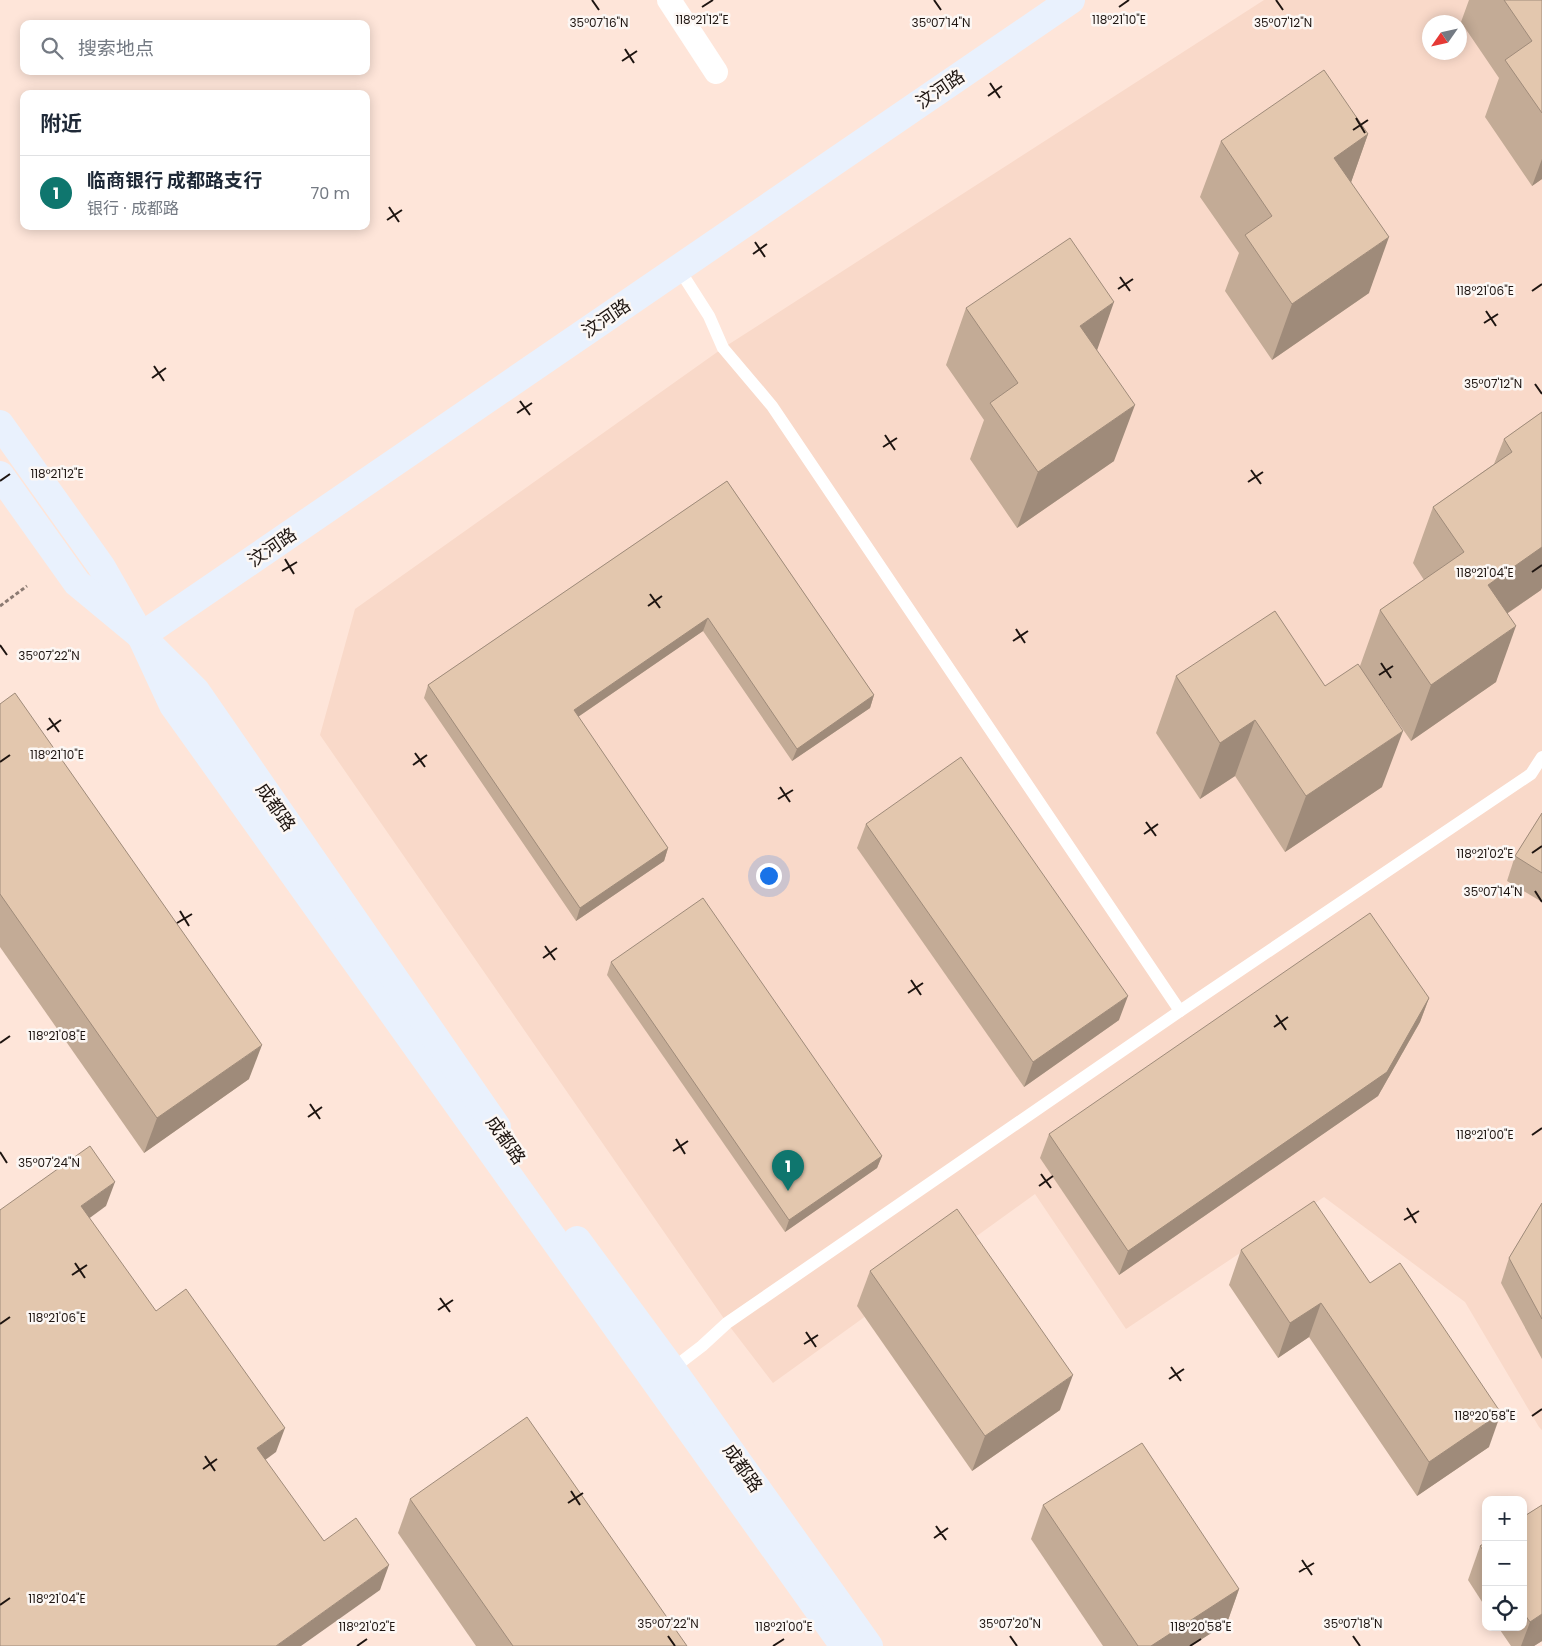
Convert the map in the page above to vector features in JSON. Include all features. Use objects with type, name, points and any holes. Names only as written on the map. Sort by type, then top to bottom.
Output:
[{"type":"street","points":[[669,0],[716,72]]},
{"type":"street","name":"汶河路","points":[[141,636],[1071,0]]},
{"type":"street","name":"成都路","points":[[0,424],[102,566],[141,636],[173,705],[844,1646]]},
{"type":"street","name":"成都路","points":[[0,475],[77,583],[141,636],[196,691],[539,1188],[672,1369],[869,1646]]},
{"type":"lane","points":[[679,268],[709,316],[723,348],[772,406],[1180,1011]]},
{"type":"lane","points":[[672,1369],[702,1346],[727,1323],[1180,1011],[1531,774],[1542,757]]},
{"type":"path","points":[[0,606],[27,586]]},
{"type":"shaded area","points":[[1264,0],[1542,0],[1542,1430],[1465,1302],[1324,1197],[1126,1329],[1035,1194],[773,1383],[727,1323],[320,735],[355,609],[723,348]]},
{"type":"building","points":[[1504,0],[1542,0],[1542,113],[1505,60],[1532,41]]},
{"type":"building","points":[[1324,70],[1368,134],[1334,158],[1389,237],[1292,304],[1245,235],[1272,216],[1221,141]]},
{"type":"building","points":[[1070,238],[1114,302],[1080,326],[1135,405],[1038,472],[990,403],[1018,383],[966,308]]},
{"type":"building","points":[[1542,412],[1542,547],[1488,585],[1516,626],[1431,685],[1380,610],[1464,552],[1433,507],[1512,452],[1504,439]]},
{"type":"building","points":[[727,481],[874,695],[797,749],[708,618],[574,710],[668,848],[580,908],[428,685]]},
{"type":"building","points":[[1275,611],[1325,686],[1358,664],[1403,731],[1306,796],[1255,720],[1220,743],[1176,676]]},
{"type":"building","points":[[15,693],[262,1045],[157,1118],[0,894],[0,704]]},
{"type":"building","points":[[961,757],[1128,996],[1033,1062],[866,824]]},
{"type":"building","points":[[1542,813],[1542,873],[1515,856]]},
{"type":"building","points":[[703,898],[882,1156],[789,1220],[611,962]]},
{"type":"building","points":[[1370,913],[1429,998],[1387,1072],[1128,1251],[1049,1134]]},
{"type":"building","points":[[90,1146],[115,1182],[81,1206],[156,1311],[186,1289],[285,1428],[257,1448],[324,1541],[356,1518],[389,1565],[276,1646],[0,1646],[0,1210]]},
{"type":"building","points":[[1314,1201],[1370,1283],[1400,1263],[1501,1413],[1429,1462],[1321,1303],[1290,1323],[1241,1250]]},
{"type":"building","points":[[1542,1203],[1542,1319],[1509,1258]]},
{"type":"building","points":[[957,1209],[1073,1375],[985,1436],[870,1271]]},
{"type":"building","points":[[527,1417],[687,1646],[513,1646],[410,1499]]},
{"type":"building","points":[[1142,1443],[1239,1589],[1151,1646],[1138,1646],[1043,1505]]},
{"type":"building","points":[[1542,1505],[1542,1614],[1530,1622],[1527,1618],[1527,1514]]},
{"type":"place","name":"临商银行 成都路支行","points":[[788,1191]]}]
